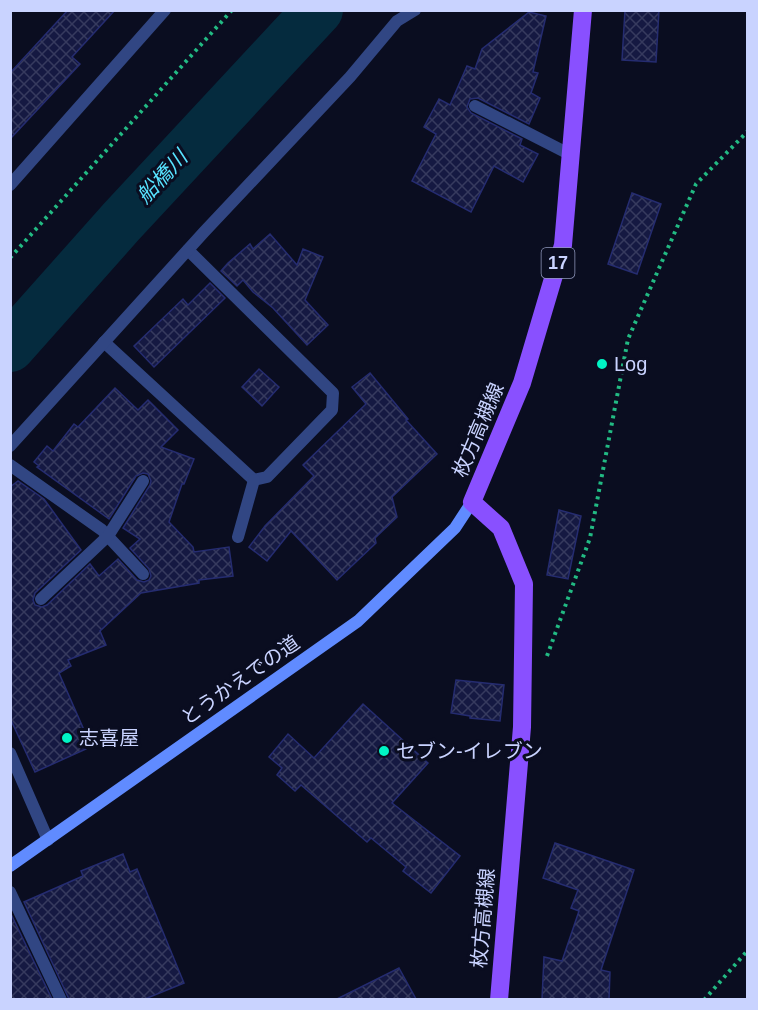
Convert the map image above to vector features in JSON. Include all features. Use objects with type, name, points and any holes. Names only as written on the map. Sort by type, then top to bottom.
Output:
[{"type":"main road","name":"枚方高槻線","points":[[499,999],[522,727],[524,585],[501,528],[472,502],[522,383],[563,245],[583,10]]},
{"type":"street","points":[[10,185],[165,10]]},
{"type":"street","points":[[10,446],[188,250],[350,77],[397,21],[415,10]]},
{"type":"street","points":[[475,106],[571,155]]},
{"type":"street","points":[[188,250],[333,393],[332,410],[267,477],[254,480]]},
{"type":"street","points":[[104,342],[254,480]]},
{"type":"street","points":[[10,465],[108,536],[143,574]]},
{"type":"street","points":[[41,599],[108,536],[143,480]]},
{"type":"street","points":[[238,537],[254,480]]},
{"type":"street","name":"とうかえでの道","points":[[10,866],[358,621],[455,528],[472,502]]},
{"type":"street","points":[[10,753],[48,840]]},
{"type":"street","points":[[10,892],[61,999]]},
{"type":"path","points":[[10,258],[232,10]]},
{"type":"path","points":[[546,660],[590,538],[628,339],[696,184],[747,131]]},
{"type":"path","points":[[704,999],[747,950]]},
{"type":"building","points":[[68,10],[115,10],[72,57],[80,64],[10,139],[10,73]]},
{"type":"building","points":[[625,10],[659,10],[656,62],[622,60]]},
{"type":"building","points":[[529,12],[546,16],[533,72],[538,73],[531,93],[540,98],[529,124],[478,98],[470,99],[467,107],[471,113],[522,139],[520,145],[538,154],[523,182],[494,166],[471,212],[412,181],[436,134],[424,127],[439,99],[450,105],[467,66],[475,69],[482,49]]},
{"type":"building","points":[[632,193],[661,204],[637,274],[608,264]]},
{"type":"building","points":[[270,234],[297,265],[303,249],[323,257],[305,300],[328,325],[307,345],[243,280],[237,286],[221,271],[250,244],[253,249]]},
{"type":"building","points":[[210,283],[225,298],[154,367],[134,346],[183,299],[188,305]]},
{"type":"building","points":[[259,369],[279,387],[262,406],[242,387]]},
{"type":"building","points":[[370,373],[408,419],[406,420],[437,454],[392,497],[397,517],[375,538],[376,543],[337,580],[291,531],[267,561],[249,547],[265,526],[314,476],[303,465],[366,404],[352,387]]},
{"type":"building","points":[[115,388],[138,410],[148,400],[178,430],[161,447],[194,459],[184,484],[182,484],[169,522],[193,547],[194,552],[229,547],[233,576],[199,580],[199,583],[141,593],[100,631],[106,645],[68,660],[71,666],[59,673],[88,739],[86,749],[35,772],[10,718],[10,487],[18,481],[44,499],[81,550],[35,593],[33,600],[35,605],[42,607],[47,605],[90,564],[99,576],[118,559],[137,580],[144,582],[149,580],[151,576],[149,569],[130,548],[140,539],[123,528],[150,485],[148,474],[143,473],[136,476],[109,519],[37,467],[39,466],[34,462],[47,446],[53,451],[74,424],[78,427]]},
{"type":"building","points":[[559,510],[581,516],[568,579],[547,575]]},
{"type":"building","points":[[456,680],[504,685],[500,721],[470,718],[470,716],[451,713]]},
{"type":"building","points":[[363,704],[428,763],[392,803],[460,856],[431,893],[403,871],[406,867],[371,838],[367,842],[301,785],[295,791],[277,775],[282,768],[269,757],[288,734],[314,758]]},
{"type":"building","points":[[555,843],[634,870],[601,970],[610,972],[609,999],[542,999],[544,957],[562,961],[579,911],[571,908],[578,890],[543,878]]},
{"type":"building","points":[[123,854],[130,872],[137,869],[184,983],[145,999],[69,999],[24,902],[83,876],[81,871]]},
{"type":"building","points":[[10,912],[52,999],[10,999]]},
{"type":"building","points":[[399,968],[416,999],[337,999]]},
{"type":"waterway","name":"船橋川","points":[[10,347],[121,222],[318,10]]},
{"type":"place","name":"Log","points":[[602,364]]},
{"type":"place","name":"志喜屋","points":[[67,738]]},
{"type":"place","name":"セブン-イレブン","points":[[384,751]]}]
